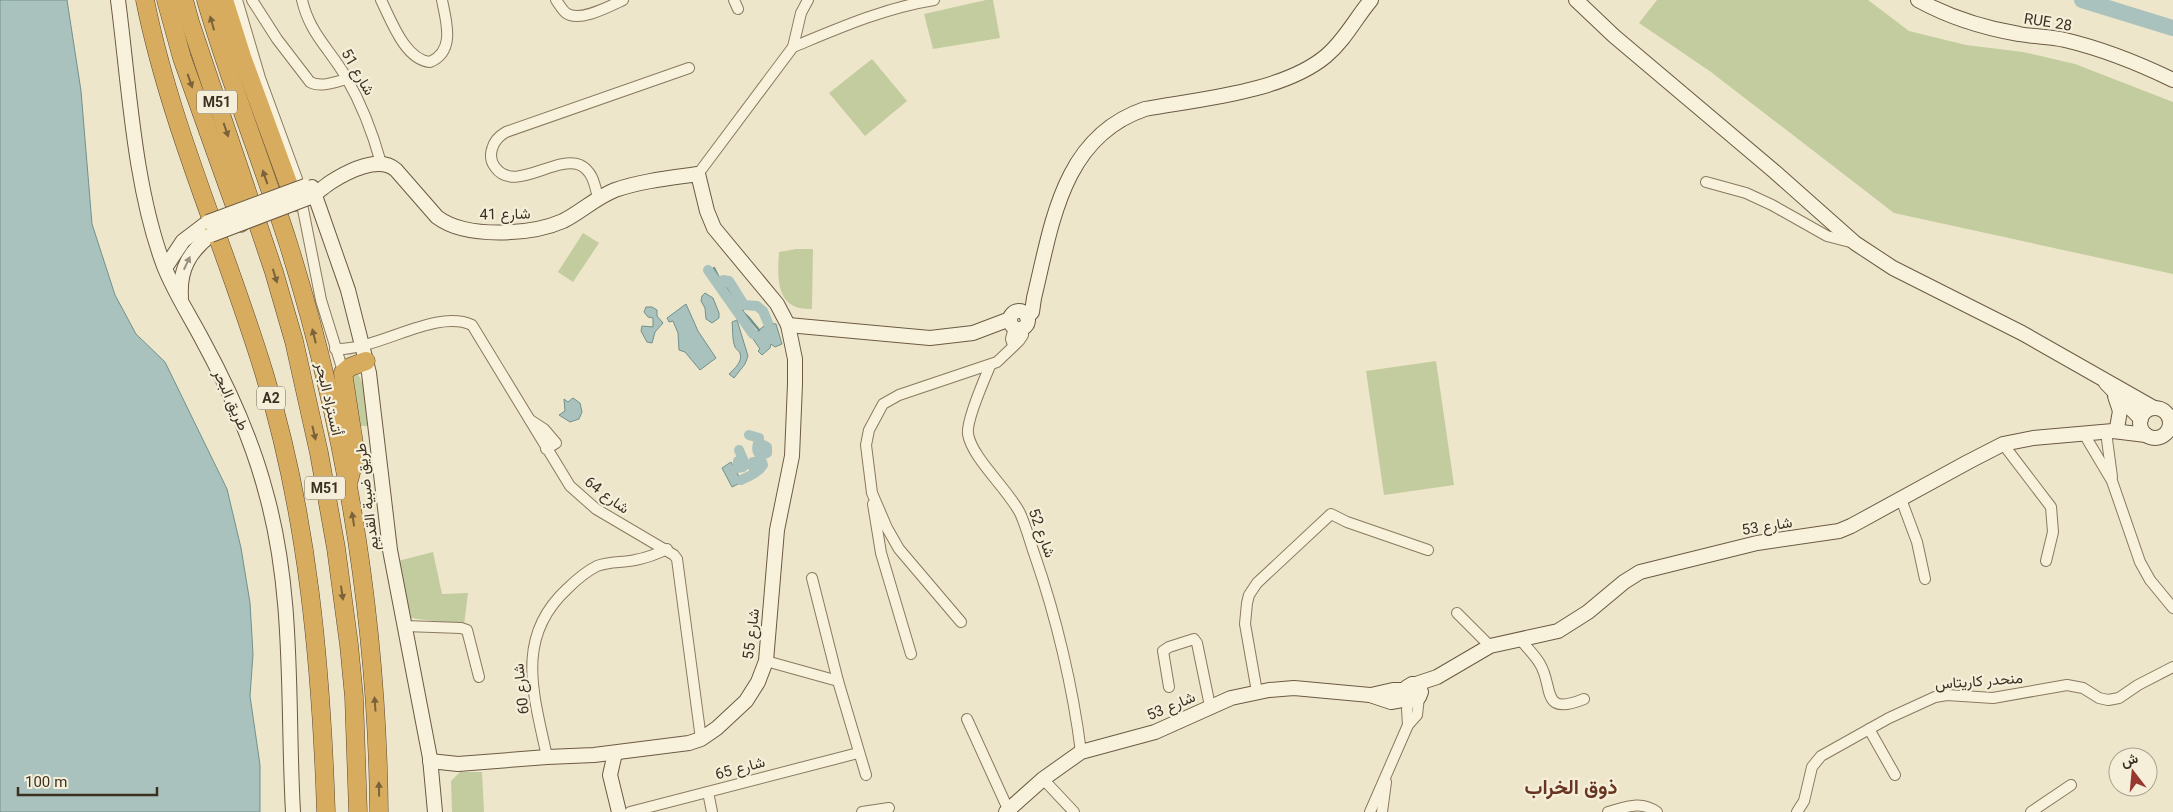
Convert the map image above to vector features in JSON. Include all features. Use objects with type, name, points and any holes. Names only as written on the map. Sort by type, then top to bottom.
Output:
[{"type":"highway","name":"A2","points":[[145,0],[169,96],[266,378],[299,517],[316,637],[326,812]]},
{"type":"highway","points":[[166,0],[188,76],[239,217]]},
{"type":"highway","name":"أتستراد البحر","points":[[184,0],[274,272],[294,341],[319,453],[336,548],[349,645],[354,697],[358,812]]},
{"type":"highway","name":"أتستراد البحر","points":[[206,0],[219,46],[291,255],[316,344],[348,486],[370,642],[377,728],[379,812]]},
{"type":"highway","points":[[224,0],[245,66],[304,193]]},
{"type":"highway","points":[[348,486],[355,458],[355,450],[343,371],[365,354]]},
{"type":"street","name":"طريق البحر","points":[[118,0],[136,146],[153,235],[164,268],[231,395],[258,462],[267,495],[283,582],[289,670],[293,812]]},
{"type":"street","points":[[237,0],[260,78],[297,179],[312,260],[335,349],[343,371]]},
{"type":"street","points":[[252,0],[277,39],[310,82],[316,85],[323,85],[347,79]]},
{"type":"street","name":"شارع 51","points":[[302,0],[306,18],[314,34],[347,79],[361,108],[381,163]]},
{"type":"street","points":[[381,0],[409,51],[418,59],[430,62],[442,53],[449,38],[442,0]]},
{"type":"street","points":[[556,0],[567,14],[578,16],[596,12],[623,0]]},
{"type":"street","points":[[698,174],[792,47],[801,13],[808,0]]},
{"type":"street","points":[[792,47],[862,18],[909,4],[934,0]]},
{"type":"street","points":[[788,325],[930,338],[959,336],[987,328],[996,330],[1018,321],[1032,312],[1061,192],[1085,151],[1104,133],[1129,115],[1145,109],[1266,87],[1304,72],[1338,45],[1371,0]]},
{"type":"street","points":[[1576,0],[1614,36],[1775,172],[1855,243],[1893,268],[2022,333],[2104,380],[2119,386],[2154,408],[2161,409],[2167,413],[2171,420],[2167,437],[2156,438],[2112,430]]},
{"type":"street","name":"RUE 28","points":[[1918,0],[1954,17],[1988,27],[2019,34],[2063,39],[2092,47],[2141,64],[2173,80]]},
{"type":"street","points":[[598,198],[592,178],[587,170],[580,165],[562,165],[520,176],[511,177],[503,174],[496,169],[492,161],[491,152],[493,144],[498,137],[506,132],[689,68]]},
{"type":"street","points":[[153,235],[171,244],[183,241],[210,228],[331,182],[360,168],[381,163]]},
{"type":"street","name":"شارع 41","points":[[381,163],[392,166],[401,174],[438,218],[446,224],[466,230],[513,232],[540,229],[572,216],[598,198],[627,186],[698,174]]},
{"type":"street","name":"شارع 55","points":[[430,761],[458,764],[547,756],[594,755],[667,747],[701,739],[746,701],[758,682],[766,661],[777,530],[787,486],[793,439],[795,359],[788,325],[777,304],[714,228],[707,211],[698,174]]},
{"type":"street","points":[[1706,182],[1746,193],[1772,205],[1827,236],[1855,243]]},
{"type":"street","name":"طريق ضبية القديم","points":[[304,193],[348,290],[365,354],[371,386],[383,506],[433,778],[435,812]]},
{"type":"street","points":[[181,300],[182,277],[190,256],[210,228]]},
{"type":"street","points":[[164,268],[183,241]]},
{"type":"street","name":"شارع 64","points":[[335,349],[347,349],[365,354],[431,324],[446,321],[464,322],[472,325],[561,474],[580,496],[616,522],[667,549]]},
{"type":"street","points":[[911,654],[877,533],[866,445],[868,430],[883,404],[899,395],[990,366],[1003,358],[1014,345],[1012,339],[1018,321]]},
{"type":"street","name":"شارع 52","points":[[990,366],[968,426],[970,441],[981,459],[1005,488],[1021,514],[1052,609],[1078,725],[1087,749]]},
{"type":"street","points":[[2104,380],[2140,420]]},
{"type":"street","points":[[2112,481],[2112,430],[2120,411],[2114,393]]},
{"type":"street","points":[[2146,435],[2140,426],[2140,420],[2143,414],[2154,408]]},
{"type":"street","points":[[2112,430],[2140,420]]},
{"type":"street","name":"شارع 53","points":[[1007,810],[1043,779],[1087,749],[1155,732],[1231,698],[1257,692],[1294,688],[1370,695],[1391,702],[1401,702],[1412,696],[1436,677],[1490,646],[1551,633],[1564,628],[1588,612],[1624,582],[1650,568],[1757,543],[1839,531],[2003,444],[2034,438],[2112,430]]},
{"type":"street","points":[[2084,434],[2112,481],[2140,562],[2150,580],[2173,608]]},
{"type":"street","points":[[2003,444],[2051,507],[2053,532],[2046,561]]},
{"type":"street","points":[[872,493],[894,543],[961,622]]},
{"type":"street","points":[[1901,499],[1917,542],[1925,580]]},
{"type":"street","points":[[1257,692],[1245,624],[1249,595],[1263,576],[1331,514],[1347,522],[1428,550]]},
{"type":"street","points":[[667,549],[677,560],[701,739]]},
{"type":"street","name":"شارع 60","points":[[547,756],[531,666],[534,644],[542,622],[555,600],[584,573],[607,563],[634,561],[667,549]]},
{"type":"street","points":[[812,578],[838,681],[866,775]]},
{"type":"street","points":[[1457,614],[1490,646]]},
{"type":"street","points":[[405,626],[461,628],[467,630],[479,677]]},
{"type":"street","points":[[1169,686],[1163,651],[1169,647],[1194,639],[1197,642],[1210,706]]},
{"type":"street","points":[[1520,639],[1540,664],[1549,695],[1554,702],[1565,705],[1584,699]]},
{"type":"street","points":[[766,661],[838,681]]},
{"type":"street","name":"منحدر كاريتاس","points":[[1797,812],[1804,801],[1812,767],[1816,761],[1899,712],[1940,696],[1993,698],[2067,685],[2083,688],[2099,698],[2108,700],[2119,698],[2138,685],[2173,667]]},
{"type":"street","name":"شارع 53","points":[[1370,695],[1393,690],[1412,696]]},
{"type":"street","points":[[1370,812],[1408,725],[1412,696]]},
{"type":"street","points":[[1408,725],[1417,716],[1412,696]]},
{"type":"street","points":[[967,719],[1007,810]]},
{"type":"street","points":[[1869,729],[1895,775]]},
{"type":"street","name":"شارع 65","points":[[630,812],[858,752]]},
{"type":"street","points":[[610,775],[615,753]]},
{"type":"street","points":[[594,755],[610,775],[619,812]]},
{"type":"street","name":"شارع 55","points":[[433,778],[458,764]]},
{"type":"street","points":[[1382,812],[1386,776]]},
{"type":"street","points":[[1043,779],[1074,812]]},
{"type":"street","points":[[2031,812],[2071,785]]},
{"type":"street","points":[[708,792],[712,812]]},
{"type":"street","points":[[1608,812],[1635,804],[1643,805],[1657,812]]},
{"type":"street","points":[[862,812],[889,808]]},
{"type":"green space","points":[[993,0],[1000,38],[933,49],[924,14]]},
{"type":"green space","points":[[1657,0],[1868,0],[1909,31],[1966,45],[2023,52],[2075,64],[2173,102],[2173,274],[1894,213],[1711,72],[1639,23]]},
{"type":"green space","points":[[872,59],[907,101],[865,136],[829,93]]},
{"type":"green space","points":[[583,233],[599,243],[573,282],[558,272]]},
{"type":"green space","points":[[813,249],[812,309],[791,305],[781,291],[778,273],[779,252]]},
{"type":"green space","points":[[1436,361],[1454,485],[1384,495],[1366,371]]},
{"type":"green space","points":[[356,372],[360,377],[364,390],[367,426],[358,426],[352,375]]},
{"type":"green space","points":[[433,552],[442,594],[468,593],[464,625],[411,618],[398,561]]},
{"type":"green space","points":[[460,772],[482,772],[484,812],[452,812],[451,781]]},
{"type":"water","points":[[0,0],[67,0],[81,91],[92,224],[115,295],[136,334],[165,362],[227,489],[241,548],[250,603],[253,654],[250,696],[260,765],[260,812],[0,812]]},
{"type":"water","points":[[705,293],[713,298],[719,313],[719,318],[712,323],[706,319],[705,308],[701,301]]},
{"type":"water","points":[[686,304],[698,331],[716,358],[700,370],[685,352],[679,350],[678,333],[673,321],[669,322],[667,318]]},
{"type":"water","points":[[646,307],[652,307],[657,310],[657,316],[663,323],[655,332],[652,343],[647,342],[641,331],[642,326],[653,327],[653,318],[648,317],[644,312]]},
{"type":"water","points":[[737,320],[748,356],[745,364],[734,378],[729,374],[738,365],[741,356],[735,347],[733,338],[732,322]]},
{"type":"water","points":[[768,323],[776,324],[782,344],[775,347],[771,344],[770,348],[762,355],[751,336]]},
{"type":"water","points":[[573,398],[580,403],[582,412],[579,419],[570,422],[559,415],[565,411],[564,399],[568,402]]},
{"type":"water","points":[[731,462],[742,482],[732,487],[722,468]]},
{"type":"waterway","points":[[2082,0],[2173,28]]},
{"type":"waterway","points":[[714,268],[739,309],[759,330]]},
{"type":"waterway","points":[[708,270],[753,334]]},
{"type":"waterway","points":[[711,270],[717,277]]},
{"type":"waterway","points":[[721,280],[727,294],[742,309],[746,320],[756,333]]},
{"type":"waterway","points":[[723,280],[729,281],[744,305],[757,306],[763,311],[768,323]]},
{"type":"waterway","points":[[741,480],[754,474],[757,471],[759,469],[760,462],[753,462],[752,466],[756,471],[759,470],[763,465],[759,454],[759,452],[758,450],[758,448],[761,445],[766,447],[766,453],[760,454],[759,453],[758,452],[758,449],[759,444],[767,447],[767,453],[760,455],[758,453],[757,449],[759,438],[749,435]]},
{"type":"waterway","points":[[738,461],[737,468],[743,467],[745,464],[739,450]]},
{"type":"district","name":"ذوق الخراب","points":[[1571,787]]}]
